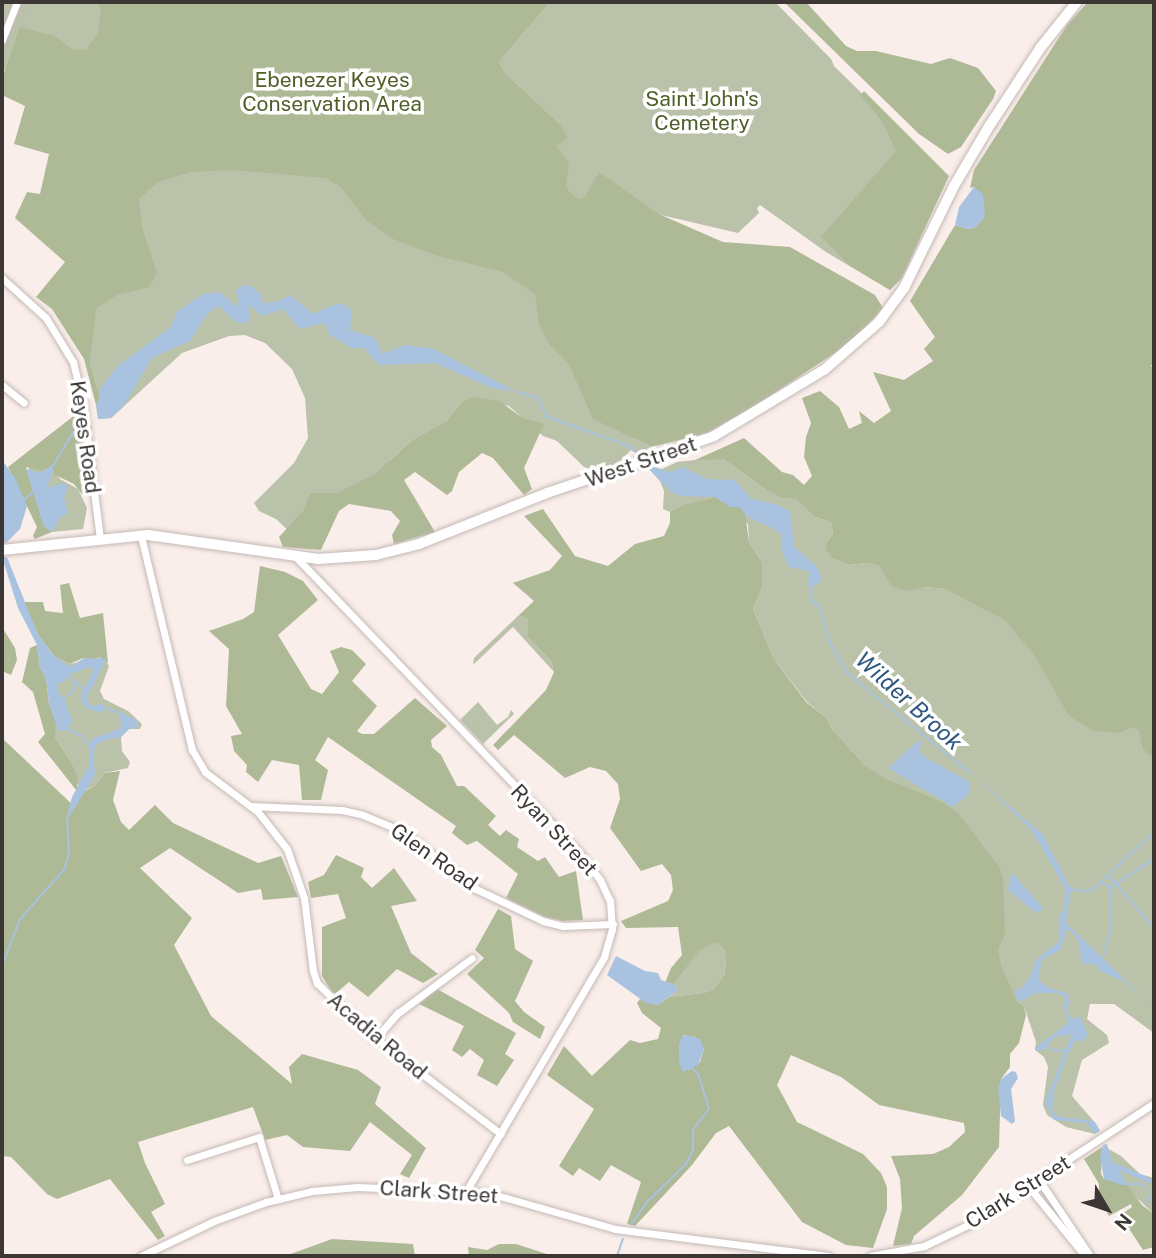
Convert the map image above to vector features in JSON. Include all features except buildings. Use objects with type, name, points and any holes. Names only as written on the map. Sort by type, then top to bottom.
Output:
[{"type":"main road","name":"West Street","points":[[2,550],[141,536],[295,556],[350,558],[409,547],[547,493],[697,444],[730,428],[824,370],[873,329],[904,288],[958,179],[993,119],[1041,47],[1077,2]]},
{"type":"street","points":[[2,40],[17,2]]},
{"type":"street","name":"Keyes Road","points":[[2,278],[46,318],[73,362],[83,404],[100,539]]},
{"type":"street","points":[[2,385],[24,403]]},
{"type":"street","name":"Acadia Road","points":[[141,536],[192,750],[209,776],[250,806],[278,835],[293,863],[304,902],[317,983],[375,1039],[501,1134]]},
{"type":"street","name":"Ryan Street","points":[[295,556],[585,860],[607,894],[612,924],[604,957],[467,1190]]},
{"type":"street","name":"Glen Road","points":[[250,806],[333,809],[363,815],[402,831],[476,888],[543,922],[562,926],[612,924]]},
{"type":"street","points":[[375,1039],[398,1013],[472,958]]},
{"type":"street","name":"Clark Street","points":[[870,1256],[906,1251],[940,1239],[1040,1180],[1154,1102]]},
{"type":"street","points":[[187,1160],[259,1137],[278,1199]]},
{"type":"street","points":[[1040,1180],[1090,1256]]},
{"type":"street","name":"Clark Street","points":[[142,1256],[214,1221],[278,1199],[349,1187],[467,1190],[511,1198],[585,1222],[627,1231],[828,1256]]},
{"type":"street","points":[[1029,1187],[1085,1256]]},
{"type":"green space","name":"Ebenezer Keyes Conservation Area","points":[[2,2],[488,2],[525,251],[633,438],[652,447],[648,453],[640,456],[631,450],[619,462],[594,472],[583,466],[557,441],[543,436],[509,406],[472,398],[462,402],[446,421],[412,440],[390,460],[388,467],[291,533],[276,519],[259,511],[254,503],[294,463],[308,438],[305,398],[292,369],[265,343],[245,335],[229,336],[182,353],[111,418],[98,419],[96,405],[100,398],[90,362],[71,337],[141,216],[32,68],[2,70]]},
{"type":"green space","name":"Ebenezer Keyes Conservation Area","points":[[97,2],[550,2],[499,62],[506,74],[559,123],[568,138],[557,146],[569,164],[566,187],[572,195],[584,198],[599,172],[661,215],[723,242],[790,247],[875,295],[883,308],[853,341],[755,406],[707,433],[652,447],[593,419],[569,364],[550,345],[539,325],[535,294],[503,272],[438,256],[393,239],[366,220],[341,187],[326,178],[234,170],[191,172],[158,182],[139,199],[142,227],[157,273],[149,287],[117,295],[96,309],[90,362],[100,398],[96,405],[84,359],[52,309],[36,297],[65,262],[15,218],[27,192],[40,194],[49,154],[14,144],[25,106],[2,95],[2,78],[20,27],[55,36],[72,49],[86,50],[98,33],[101,10]]},
{"type":"green space","name":"Saint John's Cemetery","points":[[550,2],[775,2],[831,59],[834,66],[947,177],[890,290],[826,252],[760,205],[757,208],[759,213],[738,233],[661,215],[599,173],[578,211],[564,202],[557,145],[559,123],[506,74],[499,62]]},
{"type":"green space","points":[[784,2],[806,2],[846,46],[857,51],[876,51],[931,64],[950,58],[978,68],[996,91],[993,99],[961,147],[948,154],[919,134]]},
{"type":"green space","points":[[1088,2],[1154,2],[1154,362],[1151,366],[1154,369],[1154,758],[1143,749],[1139,730],[1132,727],[1120,733],[1094,731],[1069,716],[1034,655],[1005,620],[945,589],[924,587],[910,591],[892,587],[879,566],[867,563],[849,565],[834,559],[826,550],[827,542],[833,533],[831,522],[815,517],[795,499],[781,498],[768,491],[723,459],[695,460],[744,438],[782,472],[793,475],[804,485],[812,476],[804,457],[811,423],[802,398],[820,391],[839,407],[849,429],[862,423],[859,411],[874,423],[891,411],[873,372],[904,380],[933,361],[924,349],[935,337],[910,301],[955,225],[968,229],[976,227],[985,216],[974,187],[970,188],[974,170],[1067,25]]},
{"type":"green space","points":[[864,91],[949,176],[902,278],[890,290],[850,266],[821,237],[896,151],[883,123],[861,95]]},
{"type":"green space","points":[[472,397],[499,401],[523,418],[544,424],[524,468],[532,489],[524,495],[493,458],[482,453],[459,472],[452,491],[447,495],[415,472],[404,480],[435,532],[394,544],[392,535],[400,521],[391,511],[349,504],[339,511],[321,550],[283,547],[279,537],[304,510],[310,493],[337,493],[375,474],[412,440],[446,421],[462,402]]},
{"type":"green space","points":[[75,415],[80,420],[88,495],[84,497],[74,484],[55,475],[51,466],[42,471],[26,467],[44,526],[52,532],[35,539],[33,536],[37,527],[8,467]]},
{"type":"green space","points":[[723,459],[768,491],[781,498],[795,499],[815,517],[831,522],[833,533],[827,542],[834,559],[849,565],[867,563],[879,566],[924,587],[945,589],[968,600],[1154,643],[1154,1033],[1114,1004],[1090,1004],[1087,1019],[1107,1035],[1109,1043],[1082,1060],[1072,1096],[1097,1125],[1100,1131],[1095,1134],[1066,1127],[1047,1115],[1043,1105],[1048,1067],[1044,1057],[1035,1050],[1036,1042],[1024,1006],[1017,1001],[889,780],[865,765],[832,729],[826,717],[808,703],[774,659],[753,609],[762,588],[762,562],[749,542],[748,524],[710,498],[670,512],[663,509],[664,491],[660,481],[648,468],[660,470],[677,462]]},
{"type":"green space","points":[[28,466],[42,471],[49,466],[60,479],[78,489],[87,508],[83,529],[52,532],[44,526]]},
{"type":"green space","points":[[715,497],[739,507],[745,513],[749,542],[762,562],[762,588],[753,609],[774,659],[807,703],[826,717],[832,729],[865,765],[889,780],[942,802],[957,812],[999,867],[1003,879],[1005,935],[998,949],[1001,966],[1017,1001],[1024,1006],[1026,1015],[1019,1043],[1010,1054],[1010,1067],[1001,1079],[999,1147],[962,1195],[914,1236],[911,1244],[893,1246],[902,1208],[900,1179],[891,1156],[933,1154],[949,1147],[965,1132],[964,1123],[879,1105],[841,1077],[791,1055],[777,1085],[797,1122],[863,1154],[881,1173],[887,1187],[887,1209],[873,1248],[846,1245],[802,1222],[729,1126],[716,1133],[692,1165],[635,1226],[627,1224],[641,1182],[611,1165],[600,1181],[579,1168],[573,1176],[559,1166],[594,1109],[547,1075],[564,1046],[592,1076],[630,1040],[640,1043],[658,1039],[661,1028],[642,1013],[637,1003],[640,999],[658,1005],[669,997],[714,989],[724,975],[726,963],[724,949],[715,943],[699,951],[674,984],[665,983],[671,968],[682,955],[678,927],[626,928],[621,921],[668,901],[673,890],[671,875],[662,864],[641,871],[610,828],[620,799],[618,784],[606,771],[590,767],[565,778],[514,735],[498,750],[493,745],[546,690],[554,672],[551,661],[528,637],[528,620],[519,615],[534,601],[513,583],[550,570],[562,556],[524,516],[543,509],[575,556],[608,566],[635,544],[664,536],[670,523],[670,512],[684,505]],"holes":[[[684,1035],[695,1037],[704,1049],[700,1062],[688,1070],[679,1058],[679,1045]]]},
{"type":"green space","points":[[260,566],[285,572],[303,581],[318,600],[278,635],[311,689],[322,694],[339,672],[330,651],[341,647],[352,650],[366,664],[352,681],[377,706],[357,731],[374,734],[415,698],[447,726],[431,740],[432,747],[441,755],[457,786],[464,786],[496,816],[488,825],[500,836],[506,830],[519,839],[517,847],[538,861],[545,857],[559,877],[576,871],[583,920],[562,921],[545,917],[506,898],[518,874],[477,841],[467,845],[452,833],[456,826],[328,737],[315,760],[328,770],[321,800],[302,800],[299,765],[272,760],[258,782],[246,772],[247,765],[234,751],[231,736],[242,734],[226,706],[229,649],[209,631],[243,619],[254,612]]},
{"type":"green space","points":[[69,583],[80,618],[103,613],[108,663],[100,657],[92,660],[83,658],[70,664],[54,656],[38,635],[24,602],[43,602],[45,611],[63,613],[60,585]]},
{"type":"green space","points":[[519,615],[528,620],[528,637],[551,661],[554,672],[513,627],[473,665],[474,658]]},
{"type":"green space","points":[[2,627],[15,648],[17,660],[11,675],[2,671]]},
{"type":"green space","points":[[37,645],[40,667],[46,678],[49,704],[56,720],[55,738],[73,765],[78,779],[77,791],[38,742],[45,734],[33,692],[22,682],[30,648]]},
{"type":"green space","points":[[54,656],[70,664],[103,657],[109,666],[100,691],[104,699],[128,711],[142,724],[140,729],[129,729],[121,737],[122,751],[130,762],[128,768],[104,773],[95,786],[84,791],[79,787],[73,765],[55,738]]},
{"type":"green space","points":[[478,702],[497,725],[508,717],[511,710],[514,714],[483,744],[460,720]]},
{"type":"green space","points":[[2,738],[75,807],[83,792],[95,786],[104,773],[120,771],[113,800],[121,822],[129,830],[155,805],[173,823],[258,863],[281,856],[298,897],[263,900],[261,889],[238,893],[170,848],[140,868],[192,918],[174,945],[211,1016],[292,1084],[289,1067],[302,1054],[358,1070],[381,1087],[375,1104],[426,1148],[409,1178],[400,1174],[412,1155],[370,1122],[350,1151],[303,1147],[287,1135],[265,1140],[253,1107],[138,1142],[165,1204],[151,1212],[165,1236],[158,1240],[110,1179],[57,1199],[47,1194],[11,1157],[2,1156]]},
{"type":"green space","points":[[336,855],[364,868],[361,877],[372,888],[394,868],[417,901],[391,906],[411,953],[438,974],[423,983],[397,969],[368,997],[349,982],[335,994],[330,989],[322,976],[322,927],[346,918],[338,894],[311,898],[308,882],[324,875]]},
{"type":"green space","points":[[498,909],[511,916],[515,949],[533,961],[515,1001],[524,1012],[545,1027],[540,1039],[513,1022],[509,1013],[467,974],[484,958],[475,950]]},
{"type":"green space","points":[[715,943],[724,949],[726,963],[724,975],[714,989],[669,997],[678,990],[674,984],[699,950]]},
{"type":"green space","points":[[437,989],[516,1033],[505,1054],[514,1060],[497,1086],[477,1075],[484,1060],[470,1049],[462,1057],[452,1050],[464,1026],[419,1004]]},
{"type":"green space","points":[[1102,1147],[1101,1174],[1104,1179],[1127,1185],[1142,1205],[1154,1214],[1154,1247],[1143,1250],[1120,1215],[1132,1207],[1131,1204],[1109,1216],[1099,1198],[1099,1184],[1084,1159]]},
{"type":"green space","points":[[1105,1147],[1121,1156],[1140,1174],[1154,1178],[1154,1214],[1123,1185]]},
{"type":"green space","points":[[332,1239],[413,1244],[415,1256],[285,1256]]},
{"type":"green space","points":[[499,1244],[516,1244],[553,1256],[469,1256],[468,1247],[487,1250]]},
{"type":"water","points":[[974,187],[983,194],[985,216],[976,227],[968,229],[955,225],[959,207]]},
{"type":"water","points":[[243,285],[260,293],[263,303],[277,302],[290,295],[313,314],[336,304],[343,304],[352,311],[350,330],[375,338],[382,354],[405,345],[433,349],[517,392],[492,388],[435,363],[379,365],[364,348],[352,348],[327,333],[328,327],[323,323],[300,329],[283,309],[262,316],[248,304],[250,319],[246,324],[234,321],[219,306],[208,313],[190,341],[152,358],[123,407],[111,418],[98,419],[96,405],[100,398],[100,389],[119,365],[171,327],[177,312],[204,294],[220,292],[236,307],[239,300],[236,291]]},
{"type":"water","points":[[2,460],[15,478],[27,506],[20,529],[6,543],[2,542]]},
{"type":"water","points":[[51,466],[53,471],[47,488],[63,483],[68,487],[64,498],[68,513],[60,518],[52,532],[44,526],[26,469],[41,473]]},
{"type":"water","points":[[655,467],[670,472],[683,467],[707,479],[735,480],[751,499],[779,505],[790,512],[794,547],[815,565],[822,578],[819,583],[808,587],[809,571],[789,567],[782,552],[781,534],[774,529],[748,517],[739,507],[730,507],[715,497],[681,496],[671,492],[648,468]]},
{"type":"water","points":[[2,557],[7,557],[38,635],[54,656],[70,667],[84,658],[106,659],[86,699],[91,706],[104,704],[102,713],[86,708],[81,701],[81,695],[93,672],[92,667],[68,675],[64,682],[57,683],[57,691],[65,700],[72,722],[65,730],[58,730],[49,704],[46,678],[40,667],[37,645],[18,608]]},
{"type":"water","points":[[118,711],[136,720],[139,727],[129,729],[120,738],[111,738],[95,745],[93,764],[96,774],[65,823],[72,797],[89,766],[89,744],[94,738],[122,728]]},
{"type":"water","points":[[919,740],[922,742],[919,751],[925,757],[970,782],[968,795],[953,807],[888,768]]},
{"type":"water","points":[[971,773],[1043,835],[1069,886],[1076,890],[1070,893],[1066,923],[1153,1007],[1124,981],[1100,971],[1097,965],[1082,963],[1078,939],[1067,928],[1061,949],[1042,960],[1038,979],[1047,987],[1066,993],[1070,999],[1067,1011],[1071,1019],[1081,1017],[1088,1035],[1082,1042],[1076,1040],[1070,1049],[1054,1091],[1052,1111],[1059,1117],[1094,1121],[1100,1131],[1095,1134],[1087,1123],[1054,1120],[1045,1102],[1073,1032],[1065,1037],[1055,1037],[1045,1049],[1036,1051],[1035,1048],[1068,1023],[1064,1007],[1065,997],[1057,993],[1035,993],[1020,1002],[1016,997],[1016,990],[1022,988],[1031,975],[1036,960],[1060,941],[1059,917],[1064,910],[1065,888],[1031,829]]},
{"type":"water","points":[[1011,874],[1044,909],[1036,913],[1008,890]]},
{"type":"water","points":[[616,956],[645,971],[658,973],[661,980],[674,984],[678,990],[658,1005],[646,1003],[607,975]]},
{"type":"water","points":[[682,1036],[700,1039],[704,1049],[698,1065],[683,1072],[679,1062],[679,1045]]},
{"type":"water","points":[[1012,1071],[1016,1072],[1018,1078],[1011,1089],[1015,1121],[1012,1124],[1001,1116],[998,1089],[1001,1079]]},
{"type":"water","points":[[1107,1144],[1112,1162],[1150,1178],[1152,1184],[1119,1170],[1126,1183],[1144,1183],[1154,1198],[1143,1185],[1123,1185],[1104,1179],[1100,1158],[1103,1145]]},
{"type":"waterway","name":"Wilder Brook","points":[[518,392],[538,398],[547,417],[630,446],[640,455]]},
{"type":"waterway","name":"Wilder Brook","points":[[51,469],[78,424]]},
{"type":"waterway","name":"Wilder Brook","points":[[24,500],[33,492]]},
{"type":"waterway","name":"Wilder Brook","points":[[812,586],[811,600],[819,606],[830,643],[847,673],[970,773]]},
{"type":"waterway","points":[[69,676],[85,691]]},
{"type":"waterway","points":[[64,698],[73,691],[75,681]]},
{"type":"waterway","points":[[103,708],[117,712]]},
{"type":"waterway","points":[[66,728],[82,736],[88,745]]},
{"type":"waterway","points":[[2,966],[20,919],[64,870],[69,854],[67,820]]},
{"type":"waterway","points":[[1077,890],[1091,891],[1154,832]]},
{"type":"waterway","points":[[1102,883],[1111,887],[1154,859]]},
{"type":"waterway","points":[[1109,876],[1154,928]]},
{"type":"waterway","points":[[1103,956],[1111,931],[1110,887]]},
{"type":"waterway","points":[[1046,1046],[1052,1050],[1067,1051]]},
{"type":"waterway","points":[[632,1223],[648,1201],[686,1164],[693,1150],[693,1130],[709,1109],[699,1076],[690,1065]]},
{"type":"waterway","points":[[1146,1202],[1152,1196]]},
{"type":"waterway","points":[[617,1256],[623,1239]]}]
